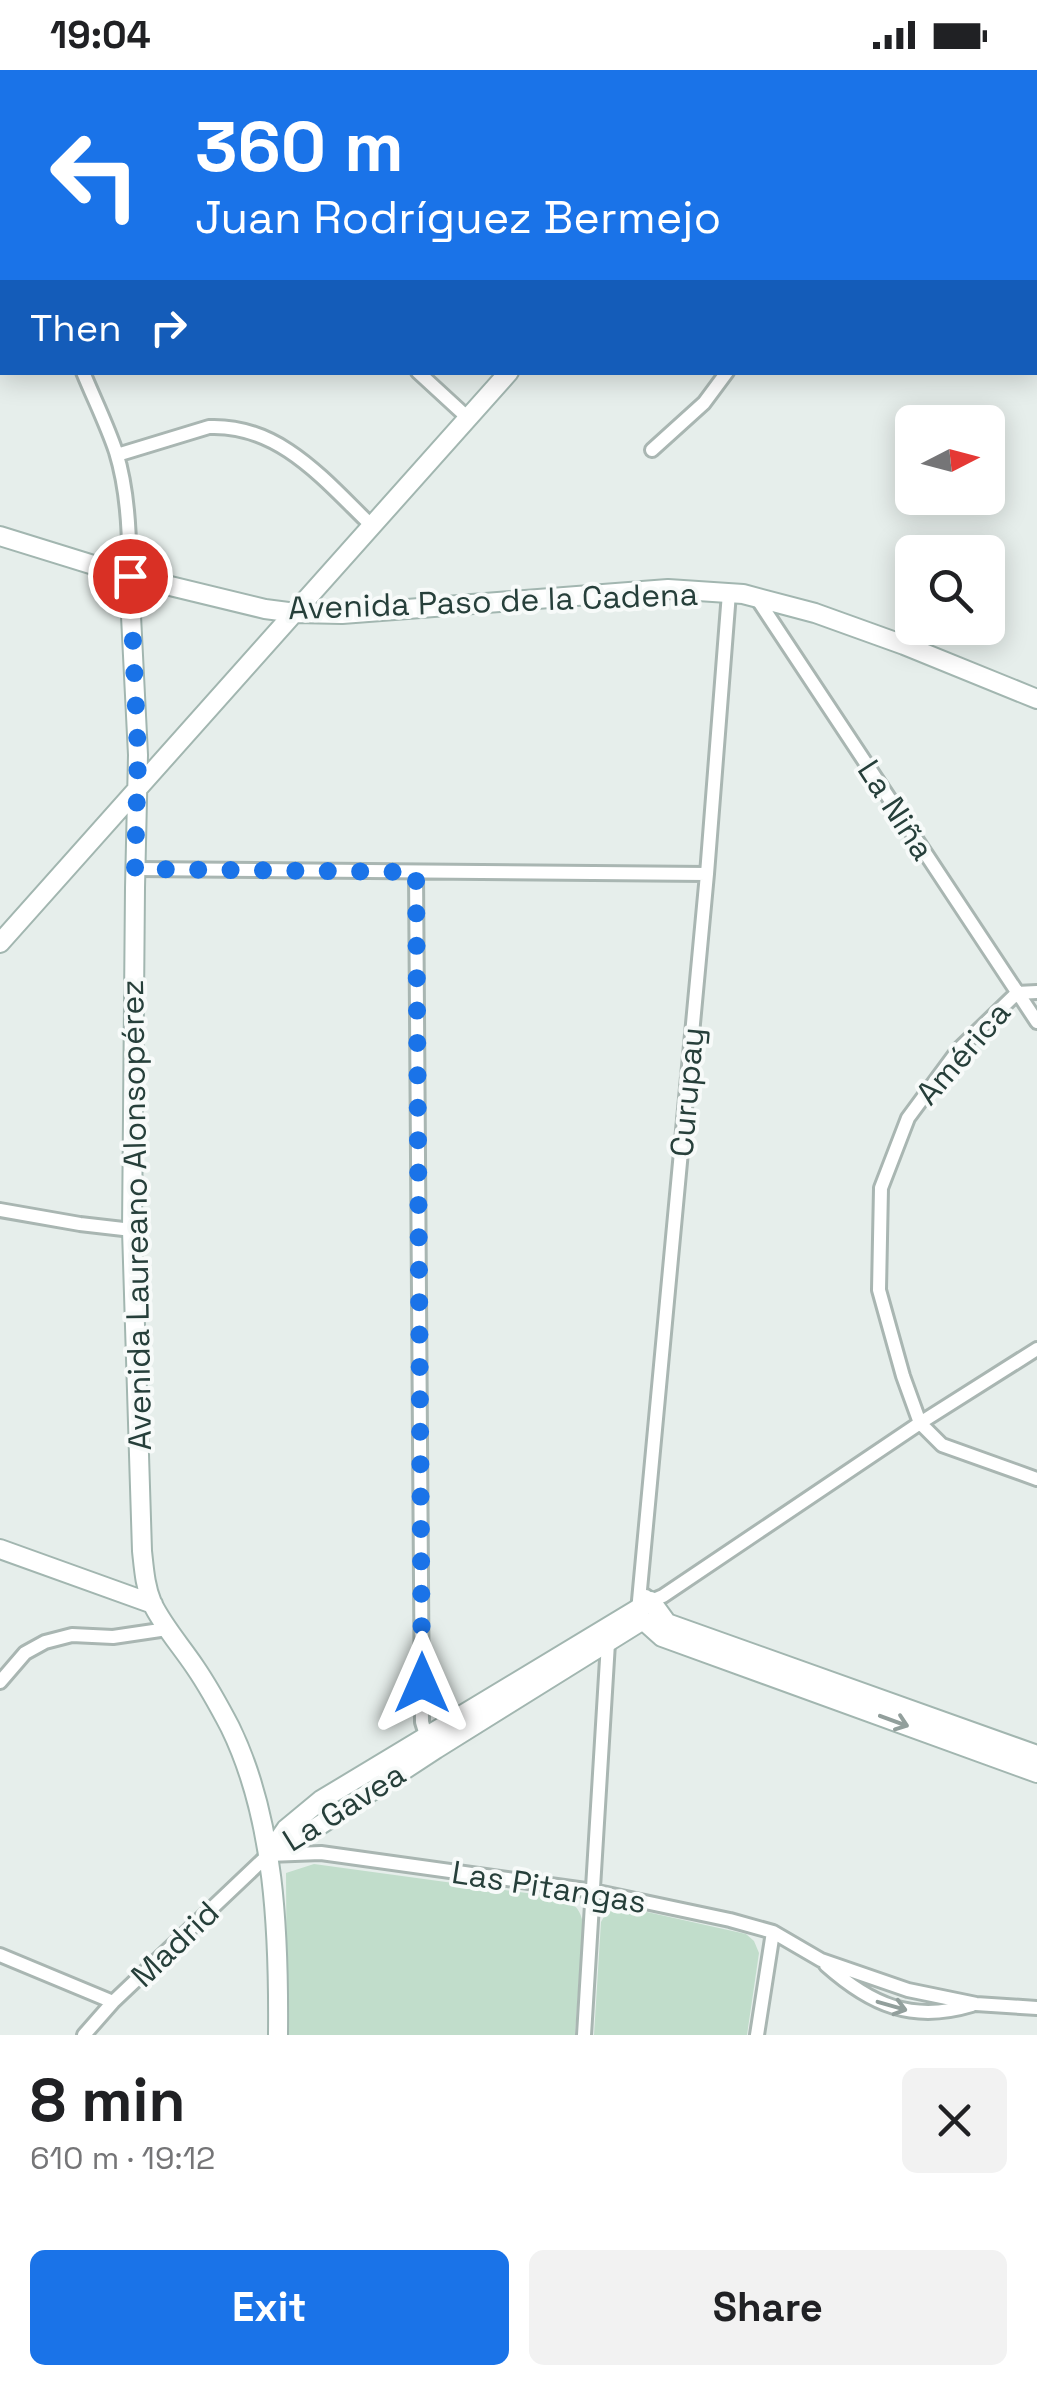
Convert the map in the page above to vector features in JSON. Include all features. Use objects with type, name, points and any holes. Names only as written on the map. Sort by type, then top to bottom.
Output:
[{"type":"street","name":"Avenida Laureano Alonsopérez","points":[[84,375],[117,455],[130,542],[138,754],[132,1230],[145,1580],[153,1604],[214,1696],[232,1731],[251,1785],[276,1908],[278,2035]]},
{"type":"street","points":[[421,375],[468,418]]},
{"type":"street","points":[[0,944],[506,375]]},
{"type":"street","points":[[652,450],[704,404],[725,375]]},
{"type":"street","points":[[117,455],[209,427],[253,432],[280,444],[305,462],[372,526]]},
{"type":"street","name":"Avenida Paso de la Cadena","points":[[0,536],[130,576],[296,614],[342,614],[668,589],[728,593],[815,613],[1037,699]]},
{"type":"street","name":"Curupay","points":[[649,1605],[728,593]]},
{"type":"street","name":"La Niña","points":[[756,598],[1037,1022]]},
{"type":"street","points":[[135,869],[707,874]]},
{"type":"street","points":[[416,872],[422,1722],[431,1742]]},
{"type":"street","name":"América","points":[[920,1423],[879,1290],[881,1188],[908,1118],[959,1049],[1017,992],[1037,992]]},
{"type":"street","points":[[0,1210],[132,1230]]},
{"type":"street","name":"La Gavea","points":[[268,1855],[314,1829],[431,1742],[604,1637],[920,1423],[1037,1350]]},
{"type":"street","points":[[920,1423],[942,1445],[1037,1479]]},
{"type":"street","points":[[0,1550],[153,1604]]},
{"type":"street","points":[[649,1605],[667,1623],[1037,1755]]},
{"type":"street","points":[[649,1605],[662,1637],[1037,1773]]},
{"type":"street","points":[[0,1682],[25,1654],[46,1642],[72,1635],[113,1637],[168,1629]]},
{"type":"street","points":[[584,2035],[604,1637]]},
{"type":"street","name":"Las Pitangas","points":[[268,1855],[320,1853],[593,1891],[773,1932],[821,1960],[908,1990],[976,2004],[1037,2008]]},
{"type":"street","name":"Madrid","points":[[84,2035],[113,2002],[268,1855]]},
{"type":"street","points":[[757,2035],[773,1932]]},
{"type":"street","points":[[0,1955],[113,2002]]},
{"type":"street","name":"Las Pitangas","points":[[821,1960],[871,1999],[894,2008],[946,2012],[976,2004]]},
{"type":"green space","points":[[314,1864],[564,1898],[577,1908],[583,1923],[575,2035],[287,2035],[286,1873]]},
{"type":"green space","points":[[620,1906],[746,1934],[754,1941],[759,1953],[747,2035],[594,2035],[601,1922],[606,1913]]},
{"type":"route","points":[[130,576],[138,754],[135,869],[416,872],[422,1683]]}]
